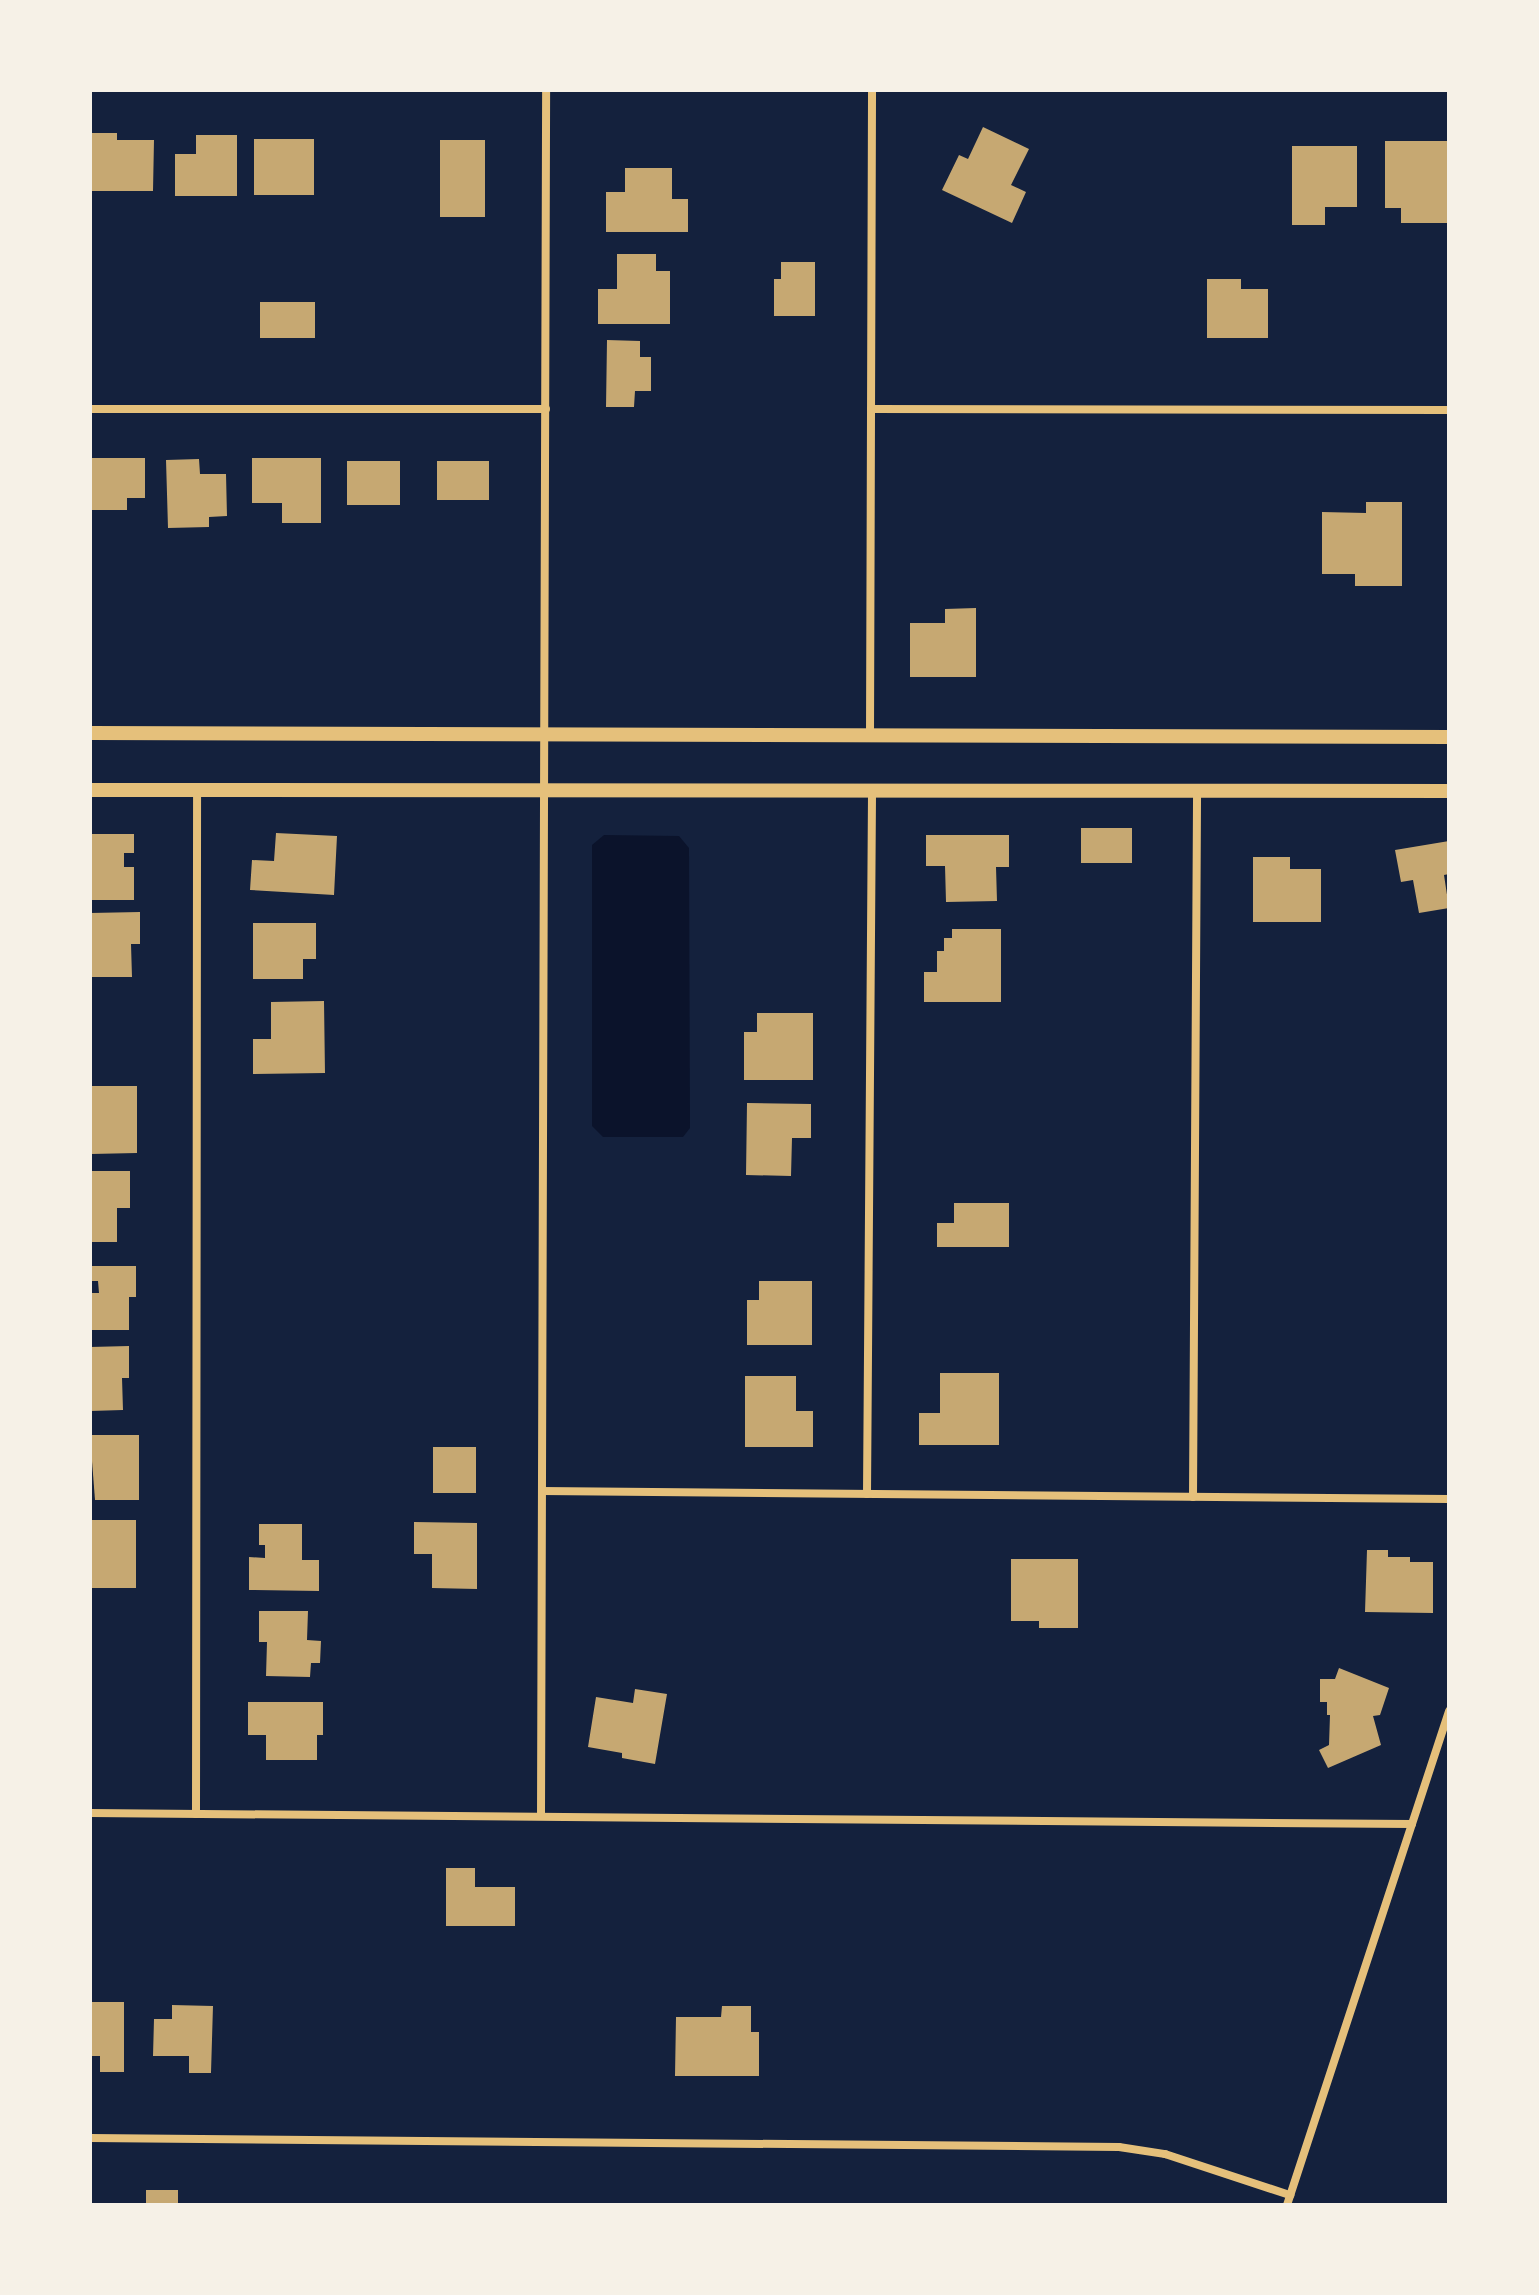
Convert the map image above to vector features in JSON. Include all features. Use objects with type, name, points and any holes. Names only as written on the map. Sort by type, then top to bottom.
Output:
[{"type":"street","points":[[541,1816],[546,90]]},
{"type":"street","points":[[870,735],[872,90]]},
{"type":"street","points":[[90,409],[546,409]]},
{"type":"street","points":[[871,409],[1449,410]]},
{"type":"street","points":[[90,733],[1449,737]]},
{"type":"street","points":[[90,790],[1449,791]]},
{"type":"street","points":[[196,1814],[197,791]]},
{"type":"street","points":[[867,1494],[872,791]]},
{"type":"street","points":[[1193,1497],[1197,793]]},
{"type":"street","points":[[542,1491],[1449,1499]]},
{"type":"street","points":[[1287,2205],[1449,1711]]},
{"type":"street","points":[[90,1813],[1412,1824]]},
{"type":"street","points":[[90,2138],[1119,2147],[1165,2154],[1290,2195]]},
{"type":"water","points":[[604,835],[679,836],[689,848],[690,1128],[683,1137],[603,1137],[592,1126],[592,845]]},
{"type":"building","points":[[983,127],[1029,149],[1011,185],[1026,192],[1012,223],[942,190],[959,155],[968,159]]},
{"type":"building","points":[[90,133],[117,133],[117,140],[154,140],[153,191],[90,191]]},
{"type":"building","points":[[196,135],[237,135],[237,196],[175,196],[175,154],[196,154]]},
{"type":"building","points":[[254,139],[314,139],[314,195],[254,195]]},
{"type":"building","points":[[440,140],[485,140],[485,217],[440,217]]},
{"type":"building","points":[[1385,141],[1449,141],[1449,223],[1401,223],[1401,208],[1385,208]]},
{"type":"building","points":[[1292,146],[1357,146],[1357,207],[1325,207],[1325,225],[1292,225]]},
{"type":"building","points":[[625,168],[672,168],[672,199],[688,199],[688,232],[606,232],[606,192],[625,192]]},
{"type":"building","points":[[617,254],[656,254],[656,271],[670,271],[670,324],[598,324],[598,289],[617,289]]},
{"type":"building","points":[[781,262],[815,262],[815,316],[774,316],[774,279],[781,279]]},
{"type":"building","points":[[1207,279],[1241,279],[1241,289],[1268,289],[1268,338],[1207,338]]},
{"type":"building","points":[[260,302],[315,302],[315,338],[260,338]]},
{"type":"building","points":[[607,340],[640,341],[640,357],[651,357],[651,391],[635,391],[634,407],[606,407]]},
{"type":"building","points":[[90,458],[145,458],[145,498],[127,498],[127,510],[90,510]]},
{"type":"building","points":[[252,458],[321,458],[321,523],[282,523],[282,503],[252,503]]},
{"type":"building","points":[[199,459],[200,474],[226,474],[227,516],[209,517],[209,527],[168,528],[166,460]]},
{"type":"building","points":[[347,461],[400,461],[400,505],[347,505]]},
{"type":"building","points":[[437,461],[489,461],[489,500],[437,500]]},
{"type":"building","points":[[1366,502],[1402,502],[1402,586],[1355,586],[1355,574],[1322,574],[1322,512],[1366,513]]},
{"type":"building","points":[[976,608],[976,677],[910,677],[910,623],[945,623],[945,609]]},
{"type":"building","points":[[1081,828],[1132,828],[1132,863],[1081,863]]},
{"type":"building","points":[[276,833],[337,836],[334,895],[250,890],[252,860],[274,861]]},
{"type":"building","points":[[90,834],[134,834],[134,853],[124,853],[124,867],[134,867],[134,900],[90,900]]},
{"type":"building","points":[[926,835],[1009,835],[1009,867],[996,867],[997,901],[946,902],[945,866],[926,866]]},
{"type":"building","points":[[1449,841],[1449,874],[1444,875],[1449,908],[1419,913],[1413,880],[1401,882],[1395,850]]},
{"type":"building","points":[[1253,857],[1290,857],[1290,869],[1321,869],[1321,922],[1253,922]]},
{"type":"building","points":[[140,912],[140,944],[131,944],[132,977],[90,977],[90,913]]},
{"type":"building","points":[[253,923],[316,923],[316,959],[303,959],[303,979],[253,979]]},
{"type":"building","points":[[952,929],[1001,929],[1001,1002],[924,1002],[924,972],[937,972],[937,951],[944,951],[944,938],[952,938]]},
{"type":"building","points":[[324,1001],[325,1073],[253,1074],[253,1039],[271,1039],[271,1002]]},
{"type":"building","points":[[757,1013],[813,1013],[813,1080],[744,1080],[744,1032],[757,1032]]},
{"type":"building","points":[[90,1086],[137,1086],[137,1153],[91,1154]]},
{"type":"building","points":[[747,1103],[811,1104],[811,1138],[792,1138],[791,1176],[746,1175]]},
{"type":"building","points":[[90,1171],[130,1171],[130,1208],[117,1208],[117,1242],[90,1242]]},
{"type":"building","points":[[954,1203],[1009,1203],[1009,1247],[937,1247],[937,1223],[954,1223]]},
{"type":"building","points":[[90,1266],[136,1266],[136,1297],[129,1297],[129,1330],[90,1330],[90,1293],[99,1293],[98,1281],[90,1281]]},
{"type":"building","points":[[759,1281],[812,1281],[812,1345],[747,1345],[747,1300],[759,1300]]},
{"type":"building","points":[[129,1346],[129,1378],[122,1378],[123,1410],[90,1411],[90,1347]]},
{"type":"building","points":[[940,1373],[999,1373],[999,1445],[919,1445],[919,1413],[940,1413]]},
{"type":"building","points":[[745,1376],[796,1376],[796,1411],[813,1411],[813,1447],[745,1447]]},
{"type":"building","points":[[90,1435],[139,1435],[139,1500],[95,1500]]},
{"type":"building","points":[[433,1447],[476,1447],[476,1493],[433,1493]]},
{"type":"building","points":[[90,1520],[136,1520],[136,1588],[90,1588]]},
{"type":"building","points":[[414,1522],[477,1523],[477,1589],[432,1588],[432,1554],[414,1554]]},
{"type":"building","points":[[259,1524],[302,1524],[302,1560],[319,1560],[319,1591],[249,1590],[249,1557],[265,1558],[265,1545],[259,1545]]},
{"type":"building","points":[[1367,1550],[1388,1550],[1388,1557],[1410,1557],[1410,1562],[1433,1562],[1433,1613],[1365,1612]]},
{"type":"building","points":[[1011,1559],[1078,1559],[1078,1628],[1039,1628],[1039,1621],[1011,1621]]},
{"type":"building","points":[[259,1611],[308,1611],[307,1640],[321,1641],[320,1663],[311,1663],[310,1677],[266,1676],[267,1642],[259,1642]]},
{"type":"building","points":[[1339,1668],[1389,1688],[1380,1715],[1373,1716],[1381,1745],[1328,1768],[1319,1750],[1329,1745],[1330,1715],[1327,1715],[1327,1702],[1320,1702],[1320,1679],[1335,1679]]},
{"type":"building","points":[[635,1689],[667,1694],[655,1764],[622,1758],[622,1753],[588,1747],[596,1697],[633,1703]]},
{"type":"building","points":[[248,1702],[323,1702],[323,1735],[317,1735],[317,1760],[266,1760],[266,1735],[248,1735]]},
{"type":"building","points":[[446,1868],[475,1868],[475,1887],[515,1887],[515,1926],[446,1926]]},
{"type":"building","points":[[90,2002],[124,2002],[124,2072],[100,2072],[100,2056],[90,2056]]},
{"type":"building","points":[[172,2005],[213,2006],[211,2073],[189,2073],[189,2056],[153,2056],[154,2019],[172,2019]]},
{"type":"building","points":[[722,2006],[751,2006],[751,2032],[759,2032],[759,2076],[675,2076],[676,2017],[721,2017]]},
{"type":"building","points":[[146,2190],[178,2190],[178,2205],[146,2205]]}]
